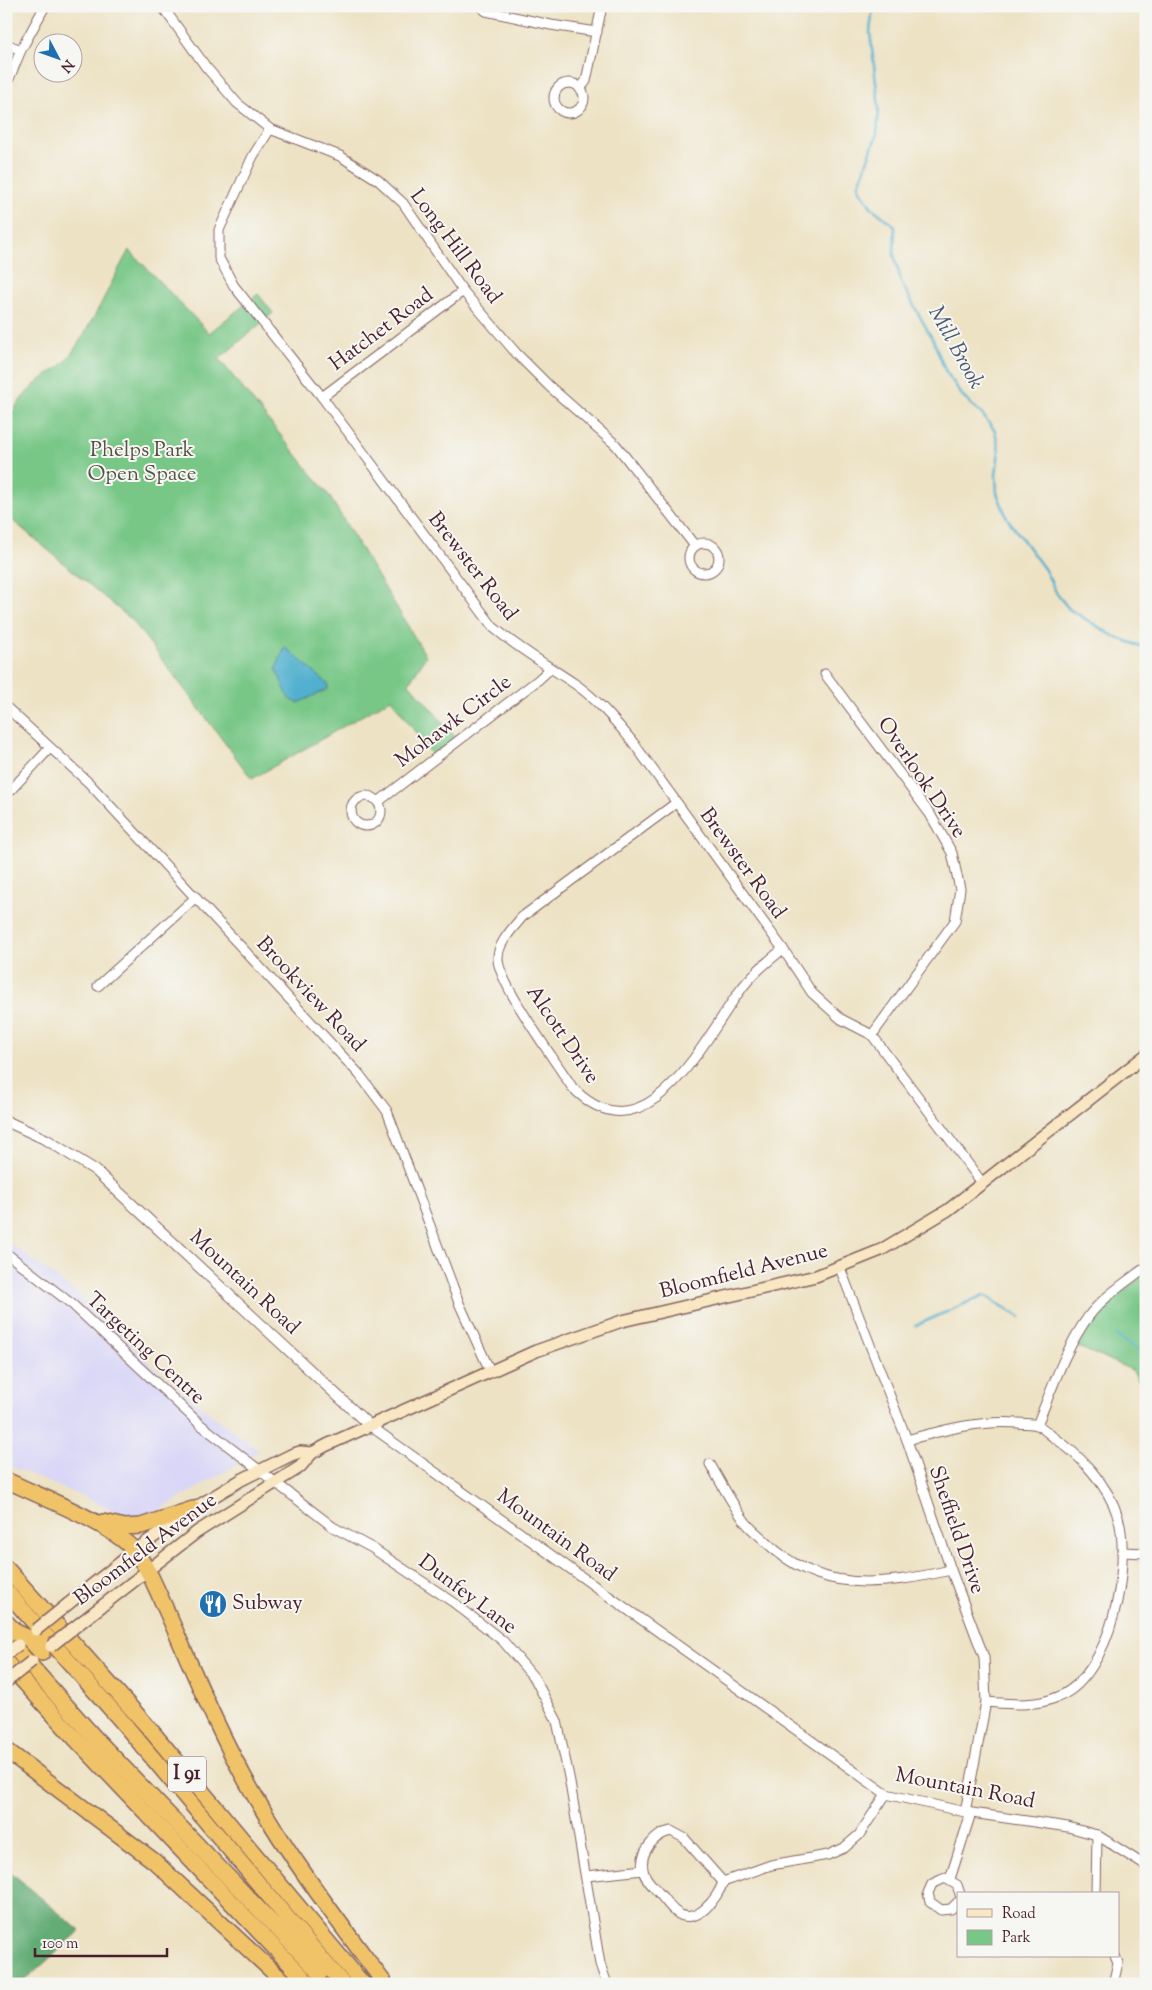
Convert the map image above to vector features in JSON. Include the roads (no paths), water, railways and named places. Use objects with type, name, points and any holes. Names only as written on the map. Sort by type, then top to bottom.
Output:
[{"type":"highway","points":[[6,1480],[115,1534],[134,1551],[147,1569],[212,1713],[254,1795],[302,1869],[385,1984]]},
{"type":"highway","points":[[91,1521],[141,1526],[193,1509]]},
{"type":"highway","name":"I 91","points":[[6,1568],[148,1728],[363,1984]]},
{"type":"highway","points":[[6,1591],[119,1718],[343,1984]]},
{"type":"highway","points":[[6,1605],[24,1626],[22,1637],[94,1737],[330,1984]]},
{"type":"highway","points":[[6,1622],[42,1654]]},
{"type":"highway","name":"I 91","points":[[6,1662],[72,1735],[309,1984]]},
{"type":"highway","points":[[6,1750],[154,1861],[286,1984]]},
{"type":"main road","name":"Bloomfield Avenue","points":[[6,1682],[147,1569],[205,1526],[300,1467],[312,1453],[369,1425],[536,1351],[622,1322],[787,1283],[840,1268],[903,1239],[948,1210],[983,1184],[1146,1055]]},
{"type":"main road","name":"Bloomfield Avenue","points":[[6,1654],[22,1637],[68,1604],[134,1551],[193,1509],[260,1470],[296,1453],[312,1453]]},
{"type":"main road","points":[[193,1509],[205,1526]]},
{"type":"street","points":[[6,86],[21,50],[45,6]]},
{"type":"street","name":"Long Hill Road","points":[[162,6],[206,67],[237,104],[270,129],[340,156],[378,180],[403,203],[463,291],[516,354],[616,445],[695,546]]},
{"type":"street","points":[[480,6],[486,11],[551,25],[597,32]]},
{"type":"street","points":[[580,88],[586,82],[602,6]]},
{"type":"street","points":[[6,44],[21,50]]},
{"type":"street","name":"Brewster Road","points":[[270,129],[253,156],[219,230],[219,258],[234,286],[322,397],[493,627],[520,649],[576,684],[608,714],[632,741],[812,993],[841,1020],[872,1035],[983,1184]]},
{"type":"street","name":"Hatchet Road","points":[[322,397],[463,291]]},
{"type":"street","name":"Mohawk Circle","points":[[378,802],[550,669]]},
{"type":"street","name":"Overlook Drive","points":[[825,674],[930,814],[952,853],[960,889],[955,921],[872,1035]]},
{"type":"street","name":"Brookview Road","points":[[6,707],[89,783],[359,1074],[387,1111],[459,1303],[490,1370]]},
{"type":"street","points":[[6,795],[50,748]]},
{"type":"street","name":"Alcott Drive","points":[[676,803],[522,917],[506,936],[497,958],[504,981],[572,1087],[586,1102],[603,1110],[626,1112],[649,1102],[675,1084],[704,1047],[739,991],[750,978],[782,949]]},
{"type":"street","points":[[98,986],[196,897]]},
{"type":"street","name":"Mountain Road","points":[[6,1121],[47,1140],[94,1170],[369,1425],[886,1794],[968,1812],[1068,1827],[1097,1835],[1146,1866]]},
{"type":"street","name":"Targeting Centre","points":[[6,1254],[73,1305],[186,1413],[260,1470]]},
{"type":"street","points":[[1037,1425],[1073,1341],[1089,1317],[1102,1302],[1146,1267]]},
{"type":"street","name":"Sheffield Drive","points":[[840,1268],[907,1440],[951,1570],[984,1657],[986,1702],[968,1812],[950,1879]]},
{"type":"street","points":[[907,1440],[966,1424],[1009,1422],[1037,1425],[1073,1450],[1100,1481],[1118,1517],[1123,1566],[1109,1635],[1087,1676],[1062,1696],[1032,1705],[986,1702]]},
{"type":"street","points":[[710,1464],[745,1521],[781,1557],[818,1575],[859,1583],[906,1580],[951,1570]]},
{"type":"street","name":"Dunfey Lane","points":[[260,1470],[332,1527],[372,1548],[453,1602],[503,1641],[534,1679],[558,1722],[600,1964],[606,1984]]},
{"type":"street","points":[[1122,1552],[1146,1553]]},
{"type":"street","points":[[723,1882],[770,1865],[828,1855],[844,1848],[859,1834],[886,1794]]},
{"type":"street","points":[[671,1831],[684,1838],[723,1882],[719,1895],[701,1912],[690,1917],[682,1916],[676,1912],[643,1870],[643,1860],[649,1845],[662,1833],[671,1831]]},
{"type":"street","points":[[1096,1892],[1097,1835]]},
{"type":"street","points":[[586,1876],[643,1870]]},
{"type":"street","points":[[957,1903],[946,1910],[937,1909],[930,1902],[928,1893],[932,1884],[940,1879],[950,1879],[957,1885],[959,1892]]},
{"type":"street","points":[[1113,1984],[1118,1963],[1116,1958]]},
{"type":"water","points":[[285,647],[328,684],[328,689],[298,703],[289,699],[276,669]]},
{"type":"waterway","name":"Mill Brook","points":[[873,6],[870,32],[879,108],[877,134],[858,187],[872,208],[895,226],[894,255],[902,284],[934,342],[945,370],[964,398],[981,413],[995,431],[999,450],[996,475],[997,493],[1007,518],[1045,570],[1057,594],[1069,609],[1115,637],[1146,648]]},
{"type":"waterway","points":[[915,1326],[984,1295],[1020,1317]]},
{"type":"waterway","points":[[1116,1336],[1146,1354]]},
{"type":"place","name":"Subway","points":[[213,1604]]},
{"type":"park label","name":"Phelps Park Open Space","points":[[142,463]]}]
